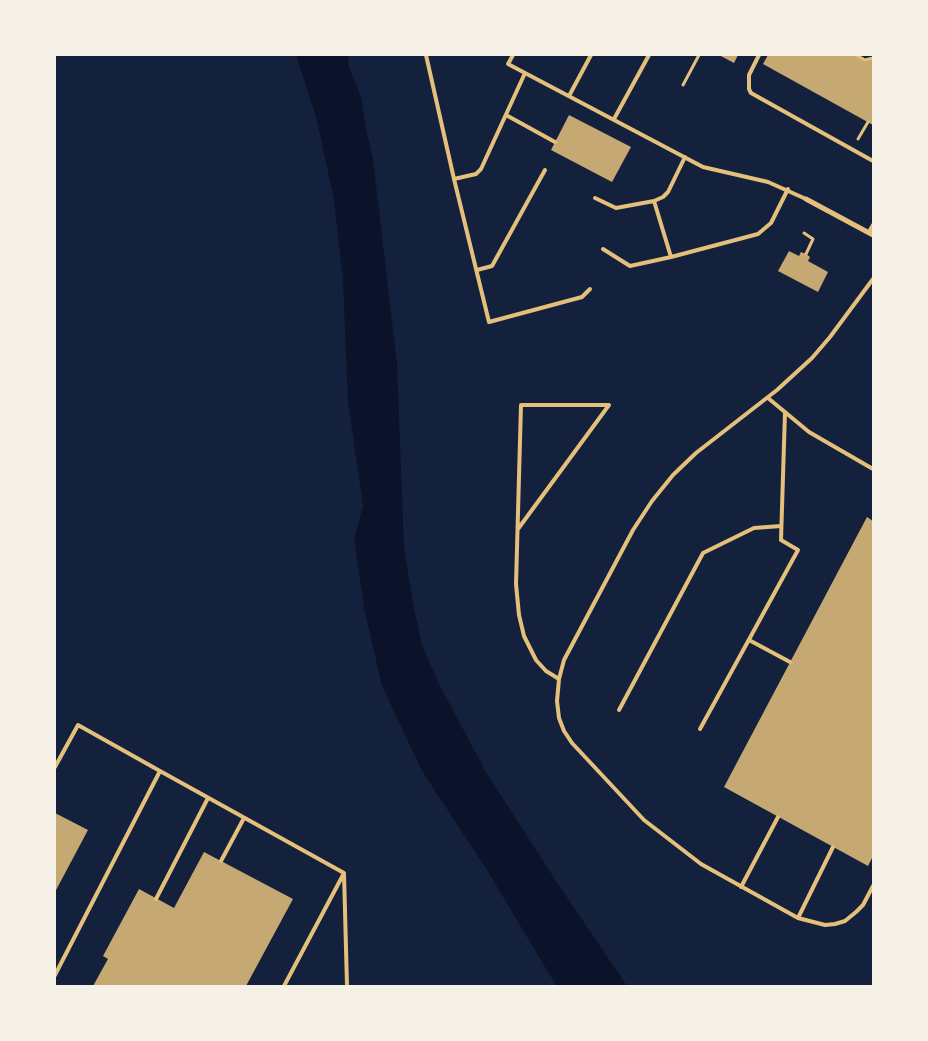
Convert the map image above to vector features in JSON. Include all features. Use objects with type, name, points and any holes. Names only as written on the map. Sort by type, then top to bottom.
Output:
[{"type":"street","points":[[806,199],[871,234]]},
{"type":"lane","points":[[426,55],[489,322],[582,297],[590,289]]},
{"type":"lane","points":[[513,55],[508,64],[703,167],[768,182],[788,189],[806,199]]},
{"type":"lane","points":[[569,96],[591,55]]},
{"type":"lane","points":[[614,119],[649,55]]},
{"type":"lane","points":[[759,55],[749,75],[748,83],[751,93],[873,161]]},
{"type":"lane","points":[[454,179],[476,174],[481,169],[525,73]]},
{"type":"lane","points":[[506,115],[555,142]]},
{"type":"lane","points":[[595,198],[616,208],[654,201],[663,197],[668,192],[685,157]]},
{"type":"lane","points":[[477,270],[492,266],[545,170]]},
{"type":"lane","points":[[603,248],[630,266],[758,234],[771,223],[788,189]]},
{"type":"lane","points":[[654,201],[671,257]]},
{"type":"lane","points":[[871,234],[873,225]]},
{"type":"lane","points":[[873,279],[812,358],[768,398],[696,454],[673,475],[652,501],[633,530],[564,660],[559,679],[557,701],[559,718],[564,731],[572,743],[644,820],[701,864],[798,918],[825,925],[845,921],[863,905],[873,886]]},
{"type":"lane","points":[[768,398],[809,432],[873,469]]},
{"type":"lane","points":[[518,529],[609,405],[521,405],[516,584],[519,616],[524,636],[536,660],[546,671],[559,679]]},
{"type":"lane","points":[[700,729],[798,550],[780,540],[785,412]]},
{"type":"lane","points":[[619,710],[703,553],[754,528],[781,526]]},
{"type":"lane","points":[[749,640],[790,662]]},
{"type":"lane","points":[[55,768],[78,725],[344,873]]},
{"type":"lane","points":[[55,975],[160,771]]},
{"type":"lane","points":[[156,898],[208,798]]},
{"type":"lane","points":[[741,886],[778,817]]},
{"type":"lane","points":[[221,861],[244,818]]},
{"type":"lane","points":[[798,918],[833,847]]},
{"type":"lane","points":[[284,986],[344,873]]},
{"type":"lane","points":[[344,873],[347,986]]},
{"type":"path","points":[[683,85],[699,55]]},
{"type":"path","points":[[856,55],[865,60],[873,58]]},
{"type":"path","points":[[852,150],[868,122]]},
{"type":"path","points":[[804,234],[813,239],[806,254]]},
{"type":"water","points":[[296,55],[348,55],[349,67],[361,97],[373,159],[397,364],[404,547],[422,645],[440,686],[486,772],[556,881],[627,986],[557,986],[487,870],[422,771],[382,686],[364,608],[354,539],[363,506],[348,402],[343,279],[334,200],[317,120]]},
{"type":"building","points":[[719,55],[738,55],[734,63]]},
{"type":"building","points":[[768,55],[856,55],[865,60],[873,58],[873,125],[763,64]]},
{"type":"building","points":[[569,115],[631,147],[612,182],[551,150]]},
{"type":"building","points":[[789,251],[799,256],[801,252],[806,254],[810,257],[808,261],[828,272],[818,292],[778,271]]},
{"type":"building","points":[[867,517],[873,521],[873,856],[868,866],[724,787]]},
{"type":"building","points":[[55,813],[88,830],[55,892]]},
{"type":"building","points":[[204,852],[293,899],[246,986],[93,986],[108,959],[103,956],[139,889],[174,908]]}]
